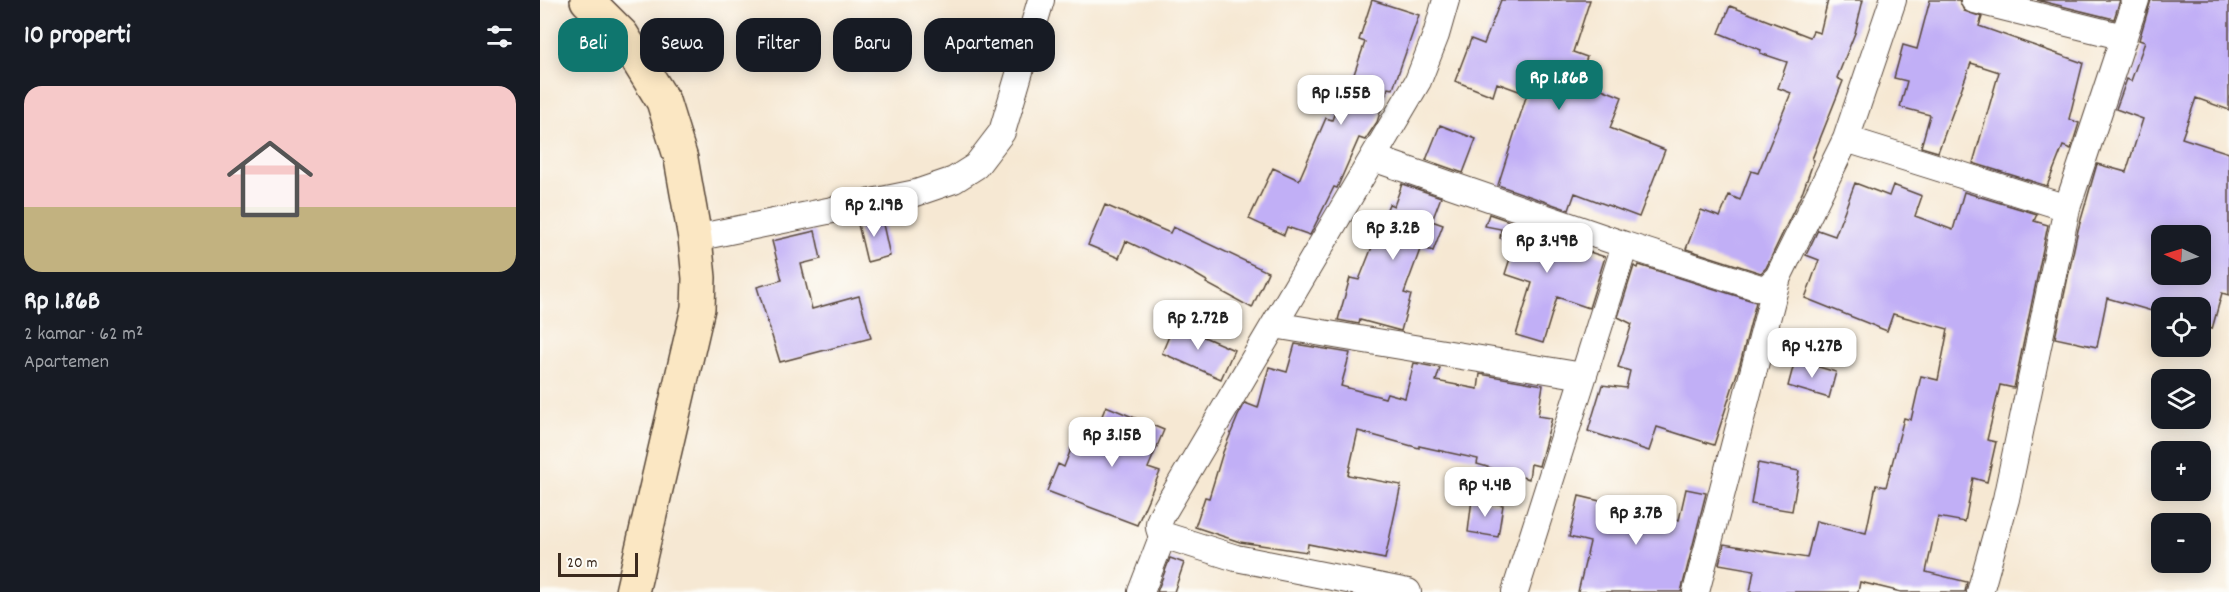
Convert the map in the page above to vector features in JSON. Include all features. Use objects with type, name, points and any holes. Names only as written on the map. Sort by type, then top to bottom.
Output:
[{"type":"street","points":[[587,0],[621,35],[663,101],[681,159],[695,238],[699,278],[698,308],[632,592]]},
{"type":"street","points":[[695,238],[916,193],[954,180],[976,166],[1002,132],[1041,0]]},
{"type":"street","points":[[1408,592],[1236,558],[1163,535],[1159,531],[1158,524],[1162,513],[1418,81],[1436,35],[1446,0]]},
{"type":"street","points":[[1696,592],[1778,277],[1846,139],[1893,0]]},
{"type":"street","points":[[1974,0],[2124,37]]},
{"type":"street","points":[[1980,592],[2006,500],[2067,208],[2136,0]]},
{"type":"street","points":[[1846,139],[2067,208]]},
{"type":"street","points":[[1373,158],[1625,245],[1760,288],[1771,285],[1778,277]]},
{"type":"street","points":[[1515,592],[1625,245]]},
{"type":"street","points":[[1274,325],[1583,376]]},
{"type":"street","points":[[1141,592],[1163,535]]},
{"type":"building","points":[[1372,0],[1419,15],[1393,89],[1388,88],[1377,122],[1365,140],[1359,138],[1337,188],[1334,187],[1310,235],[1287,227],[1284,235],[1249,219],[1273,168],[1299,180],[1326,118],[1332,120],[1349,79],[1352,80],[1365,42],[1359,40]]},
{"type":"building","points":[[1501,0],[1590,0],[1573,52],[1587,57],[1579,80],[1622,97],[1610,128],[1665,150],[1639,217],[1575,193],[1569,210],[1498,185],[1527,94],[1497,83],[1493,96],[1455,81],[1471,39],[1484,44]]},
{"type":"building","points":[[1828,0],[1863,0],[1855,33],[1837,78],[1843,81],[1812,159],[1814,160],[1803,191],[1766,268],[1761,273],[1686,249],[1701,210],[1720,217],[1729,195],[1740,200],[1751,171],[1758,173],[1791,93],[1778,88],[1787,62],[1760,53],[1761,50],[1719,33],[1730,6],[1810,37],[1813,31],[1820,33]]},
{"type":"building","points":[[1930,0],[1959,0],[1964,11],[1982,17],[1979,26],[2083,63],[2069,119],[2079,123],[2071,149],[2063,146],[2047,186],[1973,163],[1999,72],[1971,63],[1938,152],[1921,147],[1930,115],[1900,107],[1907,81],[1894,78],[1903,45],[1917,49]]},
{"type":"building","points":[[2037,0],[2120,0],[2114,19]]},
{"type":"building","points":[[2151,0],[2229,0],[2229,110],[2196,98],[2182,138],[2229,153],[2229,295],[2222,293],[2212,329],[2211,297],[2151,297],[2151,311],[2107,298],[2097,347],[2055,338],[2078,230],[2097,164],[2126,172],[2143,119],[2116,109],[2127,79],[2131,81],[2145,42],[2139,40]]},
{"type":"building","points":[[1440,125],[1476,139],[1463,173],[1426,160]]},
{"type":"building","points":[[1855,183],[1889,196],[1893,185],[1922,196],[1915,216],[1953,230],[1964,192],[2037,214],[2034,221],[2048,225],[2014,388],[2000,385],[1987,440],[1996,442],[1987,482],[1973,478],[1965,522],[1938,517],[1926,572],[1967,582],[1965,592],[1901,592],[1860,582],[1858,592],[1750,592],[1754,570],[1719,564],[1724,544],[1807,558],[1816,521],[1866,533],[1876,485],[1886,487],[1904,418],[1911,420],[1921,376],[1938,380],[1948,329],[1893,314],[1887,331],[1805,298],[1819,260],[1806,255],[1818,230],[1835,236]]},
{"type":"building","points":[[1402,184],[1441,197],[1432,221],[1443,225],[1433,251],[1421,247],[1404,293],[1411,295],[1401,331],[1360,320],[1359,324],[1338,320],[1350,278],[1359,280],[1389,204],[1394,206]]},
{"type":"building","points":[[1105,205],[1170,233],[1173,227],[1268,272],[1252,308],[1206,283],[1207,281],[1190,271],[1126,241],[1119,258],[1088,245]]},
{"type":"building","points":[[1489,214],[1558,238],[1556,241],[1605,257],[1589,308],[1557,297],[1543,343],[1516,335],[1532,283],[1505,274],[1515,243],[1500,238],[1501,229],[1485,226]]},
{"type":"building","points":[[881,215],[890,256],[867,262],[857,220]]},
{"type":"building","points":[[815,231],[821,259],[801,264],[812,309],[859,296],[871,338],[780,362],[757,287],[782,280],[772,241]]},
{"type":"building","points":[[1639,265],[1756,302],[1740,364],[1714,445],[1657,427],[1649,451],[1588,431],[1602,385],[1626,388],[1630,371],[1618,367],[1632,324],[1618,317],[1634,266],[1638,268]]},
{"type":"building","points":[[1174,324],[1234,350],[1221,379],[1162,353]]},
{"type":"building","points":[[1295,344],[1350,353],[1341,386],[1385,398],[1387,393],[1405,398],[1414,363],[1440,368],[1436,381],[1478,389],[1480,374],[1543,385],[1538,416],[1552,418],[1539,466],[1531,464],[1529,479],[1477,464],[1478,459],[1419,446],[1419,448],[1358,431],[1348,475],[1401,485],[1385,559],[1308,544],[1307,552],[1240,542],[1195,527],[1205,497],[1209,498],[1223,452],[1245,403],[1258,408],[1269,367],[1287,372]]},
{"type":"building","points":[[1795,360],[1836,372],[1829,398],[1788,386]]},
{"type":"building","points":[[1106,406],[1164,430],[1148,468],[1160,472],[1137,525],[1047,491],[1058,464],[1064,467],[1075,439],[1090,445]]},
{"type":"building","points":[[1758,463],[1799,471],[1792,511],[1751,504]]},
{"type":"building","points":[[1686,489],[1706,493],[1681,592],[1578,592],[1590,542],[1569,537],[1579,496],[1679,520]]},
{"type":"building","points":[[1472,499],[1503,505],[1498,537],[1468,532]]},
{"type":"building","points":[[1170,558],[1184,563],[1174,592],[1157,592]]}]
